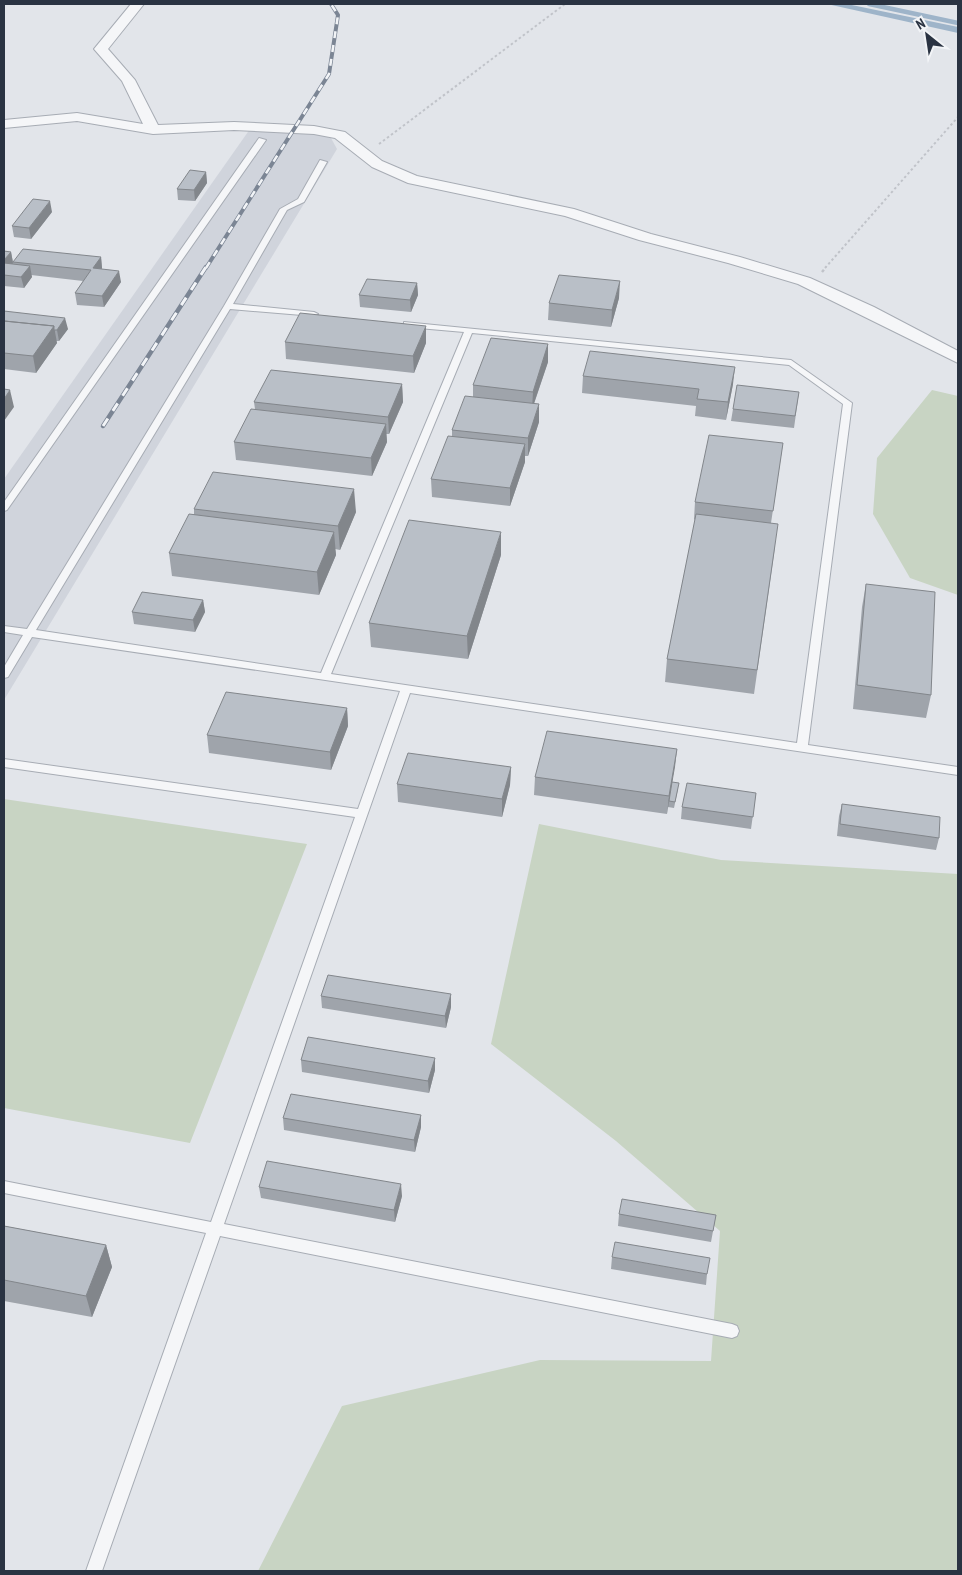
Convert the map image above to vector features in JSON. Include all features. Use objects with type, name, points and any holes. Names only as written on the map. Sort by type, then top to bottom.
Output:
[{"type":"street","points":[[138,4],[101,49],[128,80],[153,130]]},
{"type":"street","points":[[4,124],[77,117],[153,130],[234,126],[314,130],[340,136],[378,164],[413,180],[569,212],[645,237],[804,281],[868,311],[958,358]]},
{"type":"lane","points":[[4,508],[262,140]]},
{"type":"lane","points":[[4,675],[228,306],[284,209],[300,200],[323,162]]},
{"type":"lane","points":[[228,306],[324,316]]},
{"type":"lane","points":[[402,323],[791,363],[848,403],[802,748]]},
{"type":"lane","points":[[324,677],[469,330]]},
{"type":"lane","points":[[4,629],[958,771]]},
{"type":"lane","points":[[94,1571],[406,689]]},
{"type":"lane","points":[[4,763],[363,814]]},
{"type":"lane","points":[[4,1187],[215,1227],[732,1331]]},
{"type":"path","points":[[365,155],[565,4]]},
{"type":"path","points":[[804,281],[820,274],[958,117]]},
{"type":"shaded area","points":[[250,129],[312,132],[331,138],[337,149],[4,700],[4,479]]},
{"type":"green space","points":[[932,390],[958,396],[958,595],[910,578],[873,514],[877,458]]},
{"type":"green space","points":[[4,799],[307,844],[190,1143],[4,1108]]},
{"type":"green space","points":[[539,824],[721,860],[958,874],[958,1571],[258,1571],[342,1406],[540,1360],[711,1361],[720,1231],[616,1141],[491,1044]]},
{"type":"water","points":[[827,4],[847,4],[958,27],[958,33]]},
{"type":"building","points":[[190,170],[206,172],[194,190],[177,189]]},
{"type":"building","points":[[33,199],[50,201],[29,228],[12,226]]},
{"type":"building","points":[[23,249],[101,257],[93,268],[119,271],[102,296],[75,293],[91,270],[13,262]]},
{"type":"building","points":[[4,251],[11,252],[4,260]]},
{"type":"building","points":[[4,263],[30,266],[21,277],[4,275]]},
{"type":"building","points":[[559,275],[620,281],[612,310],[549,303]]},
{"type":"building","points":[[367,279],[417,283],[410,300],[359,295]]},
{"type":"building","points":[[4,311],[65,318],[57,330],[54,330],[54,326],[4,321]]},
{"type":"building","points":[[300,313],[426,326],[413,356],[285,342]]},
{"type":"building","points":[[4,321],[54,326],[33,356],[4,353]]},
{"type":"building","points":[[491,338],[548,344],[533,392],[473,385]]},
{"type":"building","points":[[590,351],[735,367],[728,402],[697,399],[699,389],[583,376]]},
{"type":"building","points":[[271,370],[402,384],[388,417],[254,402]]},
{"type":"building","points":[[737,385],[799,392],[795,416],[733,409]]},
{"type":"building","points":[[4,389],[10,390],[4,399]]},
{"type":"building","points":[[465,396],[539,404],[528,438],[452,430]]},
{"type":"building","points":[[251,409],[386,424],[371,458],[234,442]]},
{"type":"building","points":[[709,435],[783,443],[773,511],[695,502]]},
{"type":"building","points":[[448,436],[525,444],[510,488],[431,479]]},
{"type":"building","points":[[213,472],[354,489],[338,526],[194,509]]},
{"type":"building","points":[[189,514],[334,532],[317,572],[169,553]]},
{"type":"building","points":[[696,514],[778,524],[757,670],[667,659]]},
{"type":"building","points":[[409,520],[501,532],[467,636],[369,623]]},
{"type":"building","points":[[866,584],[935,592],[931,695],[857,685]]},
{"type":"building","points":[[142,592],[203,600],[193,620],[132,612]]},
{"type":"building","points":[[226,692],[347,708],[330,752],[207,735]]},
{"type":"building","points":[[547,731],[677,749],[669,796],[535,777]]},
{"type":"building","points":[[408,753],[511,767],[502,799],[397,784]]},
{"type":"building","points":[[672,782],[679,783],[675,802],[669,801]]},
{"type":"building","points":[[687,783],[756,793],[753,817],[682,807]]},
{"type":"building","points":[[842,804],[940,817],[939,838],[840,824]]},
{"type":"building","points":[[328,975],[451,994],[445,1016],[321,996]]},
{"type":"building","points":[[308,1037],[435,1058],[428,1081],[301,1060]]},
{"type":"building","points":[[291,1094],[421,1115],[414,1140],[283,1118]]},
{"type":"building","points":[[267,1161],[401,1184],[394,1210],[259,1187]]},
{"type":"building","points":[[622,1199],[716,1215],[713,1231],[619,1214]]},
{"type":"building","points":[[4,1226],[106,1245],[86,1296],[4,1280]]},
{"type":"building","points":[[615,1242],[710,1258],[707,1274],[612,1257]]},
{"type":"waterway","points":[[869,4],[958,23]]},
{"type":"railway","points":[[206,268],[329,74],[338,15],[331,4]]},
{"type":"railway","points":[[103,426],[206,267]]}]
